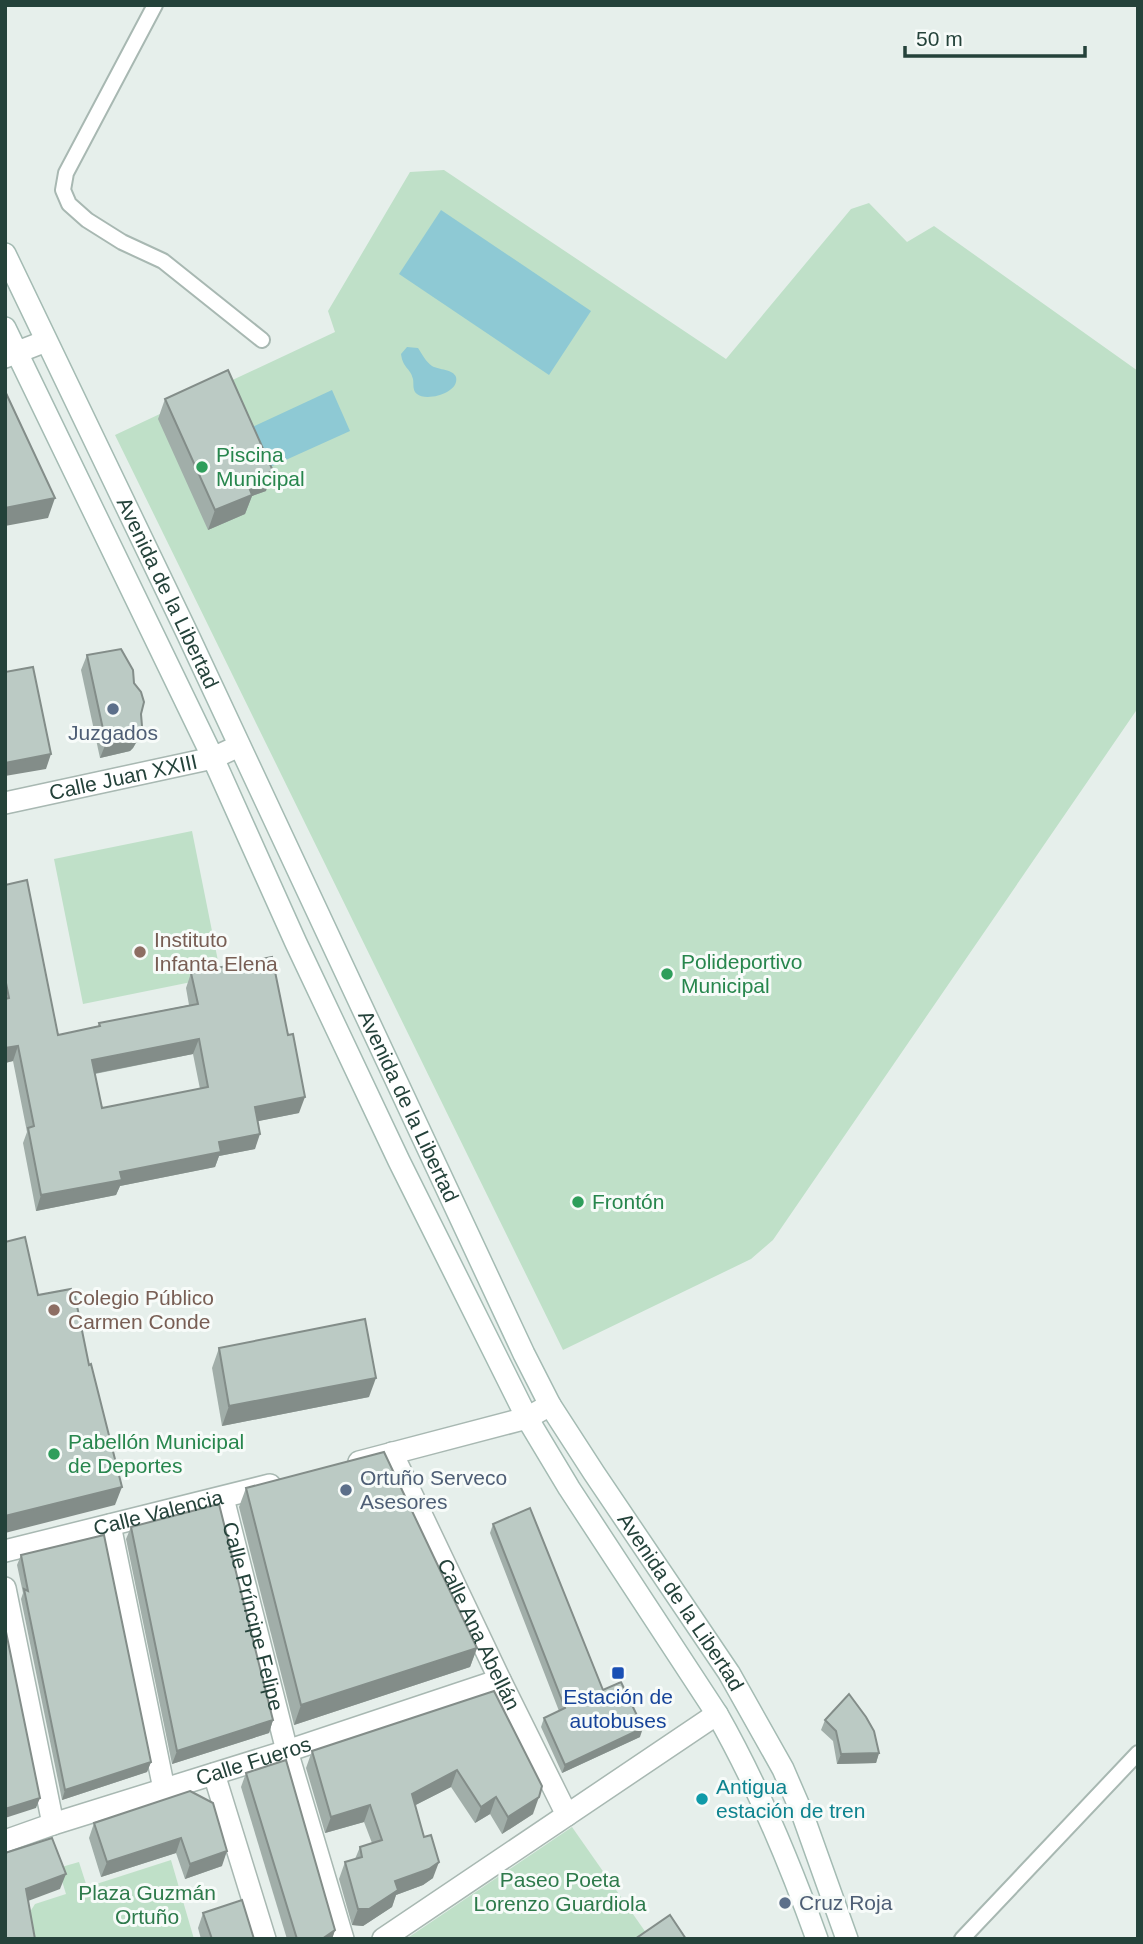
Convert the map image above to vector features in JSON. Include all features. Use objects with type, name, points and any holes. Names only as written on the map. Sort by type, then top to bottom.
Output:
[{"type":"main road","name":"Avenida de la Libertad","points":[[5,254],[475,1252],[550,1405],[632,1532],[729,1673],[783,1769],[802,1813],[847,1939]]},
{"type":"main road","points":[[5,328],[11,354],[213,758],[399,1161],[527,1418],[569,1488],[717,1714],[757,1790],[817,1939]]},
{"type":"main road","points":[[11,354],[46,341]]},
{"type":"main road","name":"Calle Juan XXIII","points":[[5,803],[213,758],[239,746]]},
{"type":"main road","points":[[340,1466],[527,1418],[550,1405]]},
{"type":"main road","name":"Calle Ana Abellán","points":[[392,1452],[567,1815]]},
{"type":"main road","name":"Calle Valencia","points":[[5,1551],[288,1480]]},
{"type":"main road","name":"Calle Príncipe Felipe","points":[[223,1498],[287,1751],[343,1939]]},
{"type":"main road","points":[[110,1525],[164,1789]]},
{"type":"main road","points":[[5,1588],[53,1824]]},
{"type":"main road","name":"Calle Fueros","points":[[5,1841],[287,1751],[500,1679]]},
{"type":"main road","points":[[383,1939],[717,1714]]},
{"type":"main road","points":[[214,1774],[265,1939]]},
{"type":"lane","points":[[155,5],[66,173],[63,191],[69,204],[87,220],[122,242],[163,261],[262,340]]},
{"type":"lane","points":[[962,1939],[1138,1753]]},
{"type":"green space","name":"Polideportivo Municipal","points":[[444,170],[726,359],[851,209],[869,203],[907,242],[934,226],[1138,371],[1138,708],[773,1240],[751,1259],[563,1350],[115,435],[335,332],[328,311],[410,172]]},
{"type":"green space","points":[[192,831],[221,976],[83,1004],[54,859]]},
{"type":"green space","name":"Paseo Poeta Lorenzo Guardiola","points":[[572,1827],[649,1937],[406,1939]]},
{"type":"green space","name":"Plaza Guzmán Ortuño","points":[[171,1860],[194,1939],[33,1939],[28,1915],[35,1904],[66,1894],[58,1868],[79,1862],[87,1887]]},
{"type":"water","points":[[441,210],[591,311],[549,375],[399,274]]},
{"type":"water","points":[[407,347],[418,348],[432,366],[454,374],[456,383],[453,388],[434,396],[417,394],[412,375],[402,359],[401,354]]},
{"type":"water","points":[[332,390],[350,431],[268,468],[250,428]]},
{"type":"building","points":[[228,370],[273,471],[247,482],[252,495],[215,510],[165,399]]},
{"type":"building","points":[[5,391],[55,498],[5,508]]},
{"type":"building","name":"Juzgados","points":[[121,649],[133,670],[134,683],[144,702],[142,726],[135,736],[106,743],[87,655]]},
{"type":"building","points":[[33,667],[51,754],[5,763],[5,672]]},
{"type":"building","points":[[27,880],[58,1035],[100,1026],[99,1023],[198,1004],[191,973],[272,957],[288,1035],[293,1034],[305,1097],[255,1107],[260,1134],[219,1142],[221,1152],[120,1172],[122,1180],[41,1195],[28,1128],[34,1126],[18,1046],[5,1048],[5,999],[9,998],[5,978],[5,885]],"holes":[[[199,1039],[208,1087],[102,1108],[92,1060]]]},
{"type":"building","points":[[25,1237],[38,1295],[71,1289],[74,1291],[89,1365],[91,1364],[122,1487],[5,1516],[5,1242]]},
{"type":"building","points":[[365,1319],[376,1378],[229,1406],[219,1348]]},
{"type":"building","points":[[384,1452],[477,1648],[301,1705],[246,1488]]},
{"type":"building","points":[[219,1504],[273,1720],[177,1751],[131,1527]]},
{"type":"building","points":[[530,1508],[603,1690],[621,1682],[643,1728],[565,1765],[544,1718],[565,1708],[493,1524]]},
{"type":"building","points":[[104,1535],[151,1762],[65,1790],[24,1589],[28,1591],[21,1555]]},
{"type":"building","points":[[5,1627],[40,1798],[5,1809]]},
{"type":"building","points":[[494,1691],[542,1786],[539,1797],[508,1817],[496,1797],[481,1807],[457,1770],[412,1794],[424,1837],[431,1835],[439,1862],[429,1869],[395,1881],[398,1890],[369,1909],[358,1909],[345,1862],[362,1857],[360,1847],[382,1840],[370,1805],[331,1817],[312,1751]]},
{"type":"building","points":[[849,1694],[874,1731],[879,1753],[841,1754],[836,1731],[825,1720]]},
{"type":"building","points":[[286,1760],[335,1930],[322,1939],[297,1939],[246,1773]]},
{"type":"building","points":[[190,1791],[213,1803],[227,1851],[190,1864],[181,1838],[107,1862],[94,1823]]},
{"type":"building","points":[[52,1838],[66,1874],[26,1889],[35,1939],[5,1939],[5,1853]]},
{"type":"building","points":[[242,1900],[254,1939],[212,1939],[203,1913]]},
{"type":"building","points":[[670,1915],[686,1939],[635,1939]]},
{"type":"place","name":"Piscina Municipal","points":[[202,467]]},
{"type":"place","name":"Juzgados","points":[[113,709]]},
{"type":"place","name":"Instituto Infanta Elena","points":[[140,952]]},
{"type":"place","name":"Polideportivo Municipal","points":[[667,974]]},
{"type":"place","name":"Frontón","points":[[578,1202]]},
{"type":"place","name":"Colegio Público Carmen Conde","points":[[54,1310]]},
{"type":"place","name":"Pabellón Municipal de Deportes","points":[[54,1454]]},
{"type":"place","name":"Ortuño Serveco Asesores","points":[[346,1490]]},
{"type":"place","name":"Estación de autobuses","points":[[618,1673]]},
{"type":"place","name":"Antigua estación de tren","points":[[702,1799]]},
{"type":"place","name":"Cruz Roja","points":[[785,1903]]}]
